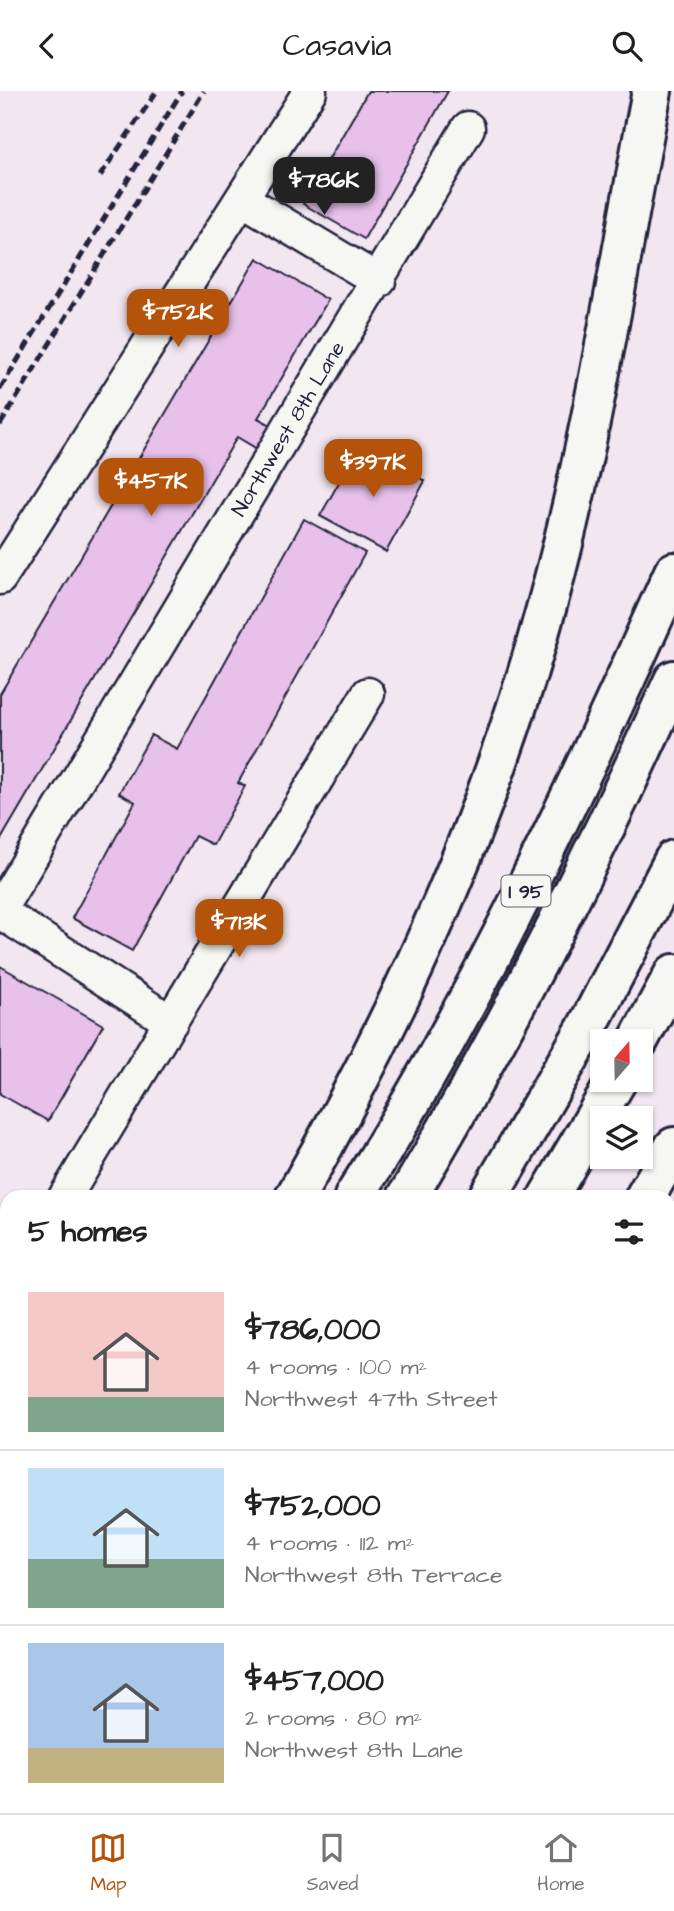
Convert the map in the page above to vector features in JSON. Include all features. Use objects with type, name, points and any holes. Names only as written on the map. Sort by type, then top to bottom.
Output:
[{"type":"highway","points":[[299,1190],[368,1066],[433,928],[472,830],[522,689],[550,597],[573,495],[652,91]]},
{"type":"highway","name":"I 95","points":[[358,1190],[448,1039],[527,891],[674,572]]},
{"type":"highway","points":[[411,1190],[487,1060],[563,918],[674,680]]},
{"type":"highway","points":[[492,1190],[586,1029],[674,860]]},
{"type":"highway","points":[[644,1029],[674,974]]},
{"type":"highway","points":[[552,1190],[610,1092]]},
{"type":"highway","points":[[649,1190],[674,1147]]},
{"type":"street","points":[[0,578],[310,91]]},
{"type":"street","name":"Northwest 8th Lane","points":[[0,911],[379,281],[468,128]]},
{"type":"street","points":[[242,198],[379,281]]},
{"type":"street","points":[[69,1190],[368,694]]},
{"type":"street","points":[[0,911],[171,1021]]},
{"type":"building","points":[[368,91],[448,91],[364,239],[303,204]]},
{"type":"building","points":[[257,258],[328,300],[258,418],[278,429],[264,453],[237,437],[0,841],[0,694]]},
{"type":"building","points":[[360,445],[425,481],[386,552],[320,516]]},
{"type":"building","points":[[304,519],[365,553],[238,783],[245,786],[213,845],[195,836],[132,951],[72,918],[135,802],[119,793],[151,735],[177,749]]},
{"type":"building","points":[[0,966],[103,1025],[48,1121],[0,1094]]},
{"type":"railway","points":[[100,176],[157,91]]},
{"type":"railway","points":[[0,389],[182,91]]},
{"type":"railway","points":[[0,425],[204,91]]}]
